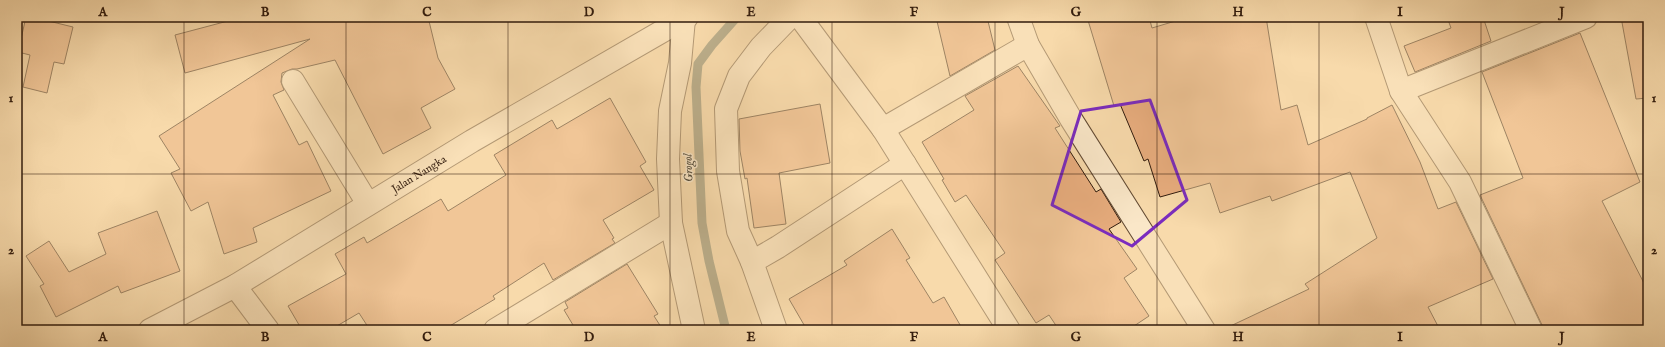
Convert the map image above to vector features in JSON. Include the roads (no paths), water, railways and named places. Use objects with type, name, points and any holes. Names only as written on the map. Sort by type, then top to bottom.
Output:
[{"type":"street","points":[[776,330],[752,262],[738,231],[728,171],[726,109],[739,76],[761,47],[790,17]]},
{"type":"street","points":[[800,17],[884,129],[1009,330]]},
{"type":"street","points":[[1018,17],[1028,45],[1071,119],[1204,330]]},
{"type":"street","points":[[1376,17],[1401,91],[1460,182],[1531,330]]},
{"type":"street","points":[[1401,91],[1586,17]]},
{"type":"street","points":[[685,18],[680,63],[670,111],[668,159],[671,224],[694,330]]},
{"type":"street","name":"Jalan Nangka","points":[[150,330],[234,286],[485,133],[685,18]]},
{"type":"street","points":[[884,129],[1028,45]]},
{"type":"street","points":[[293,81],[368,204]]},
{"type":"street","points":[[752,262],[778,247],[905,164]]},
{"type":"street","points":[[495,330],[671,224]]},
{"type":"street","points":[[234,286],[268,330]]},
{"type":"waterway","name":"Grogol","points":[[726,330],[709,261],[702,223],[696,87],[698,64],[712,45],[737,17]]}]
